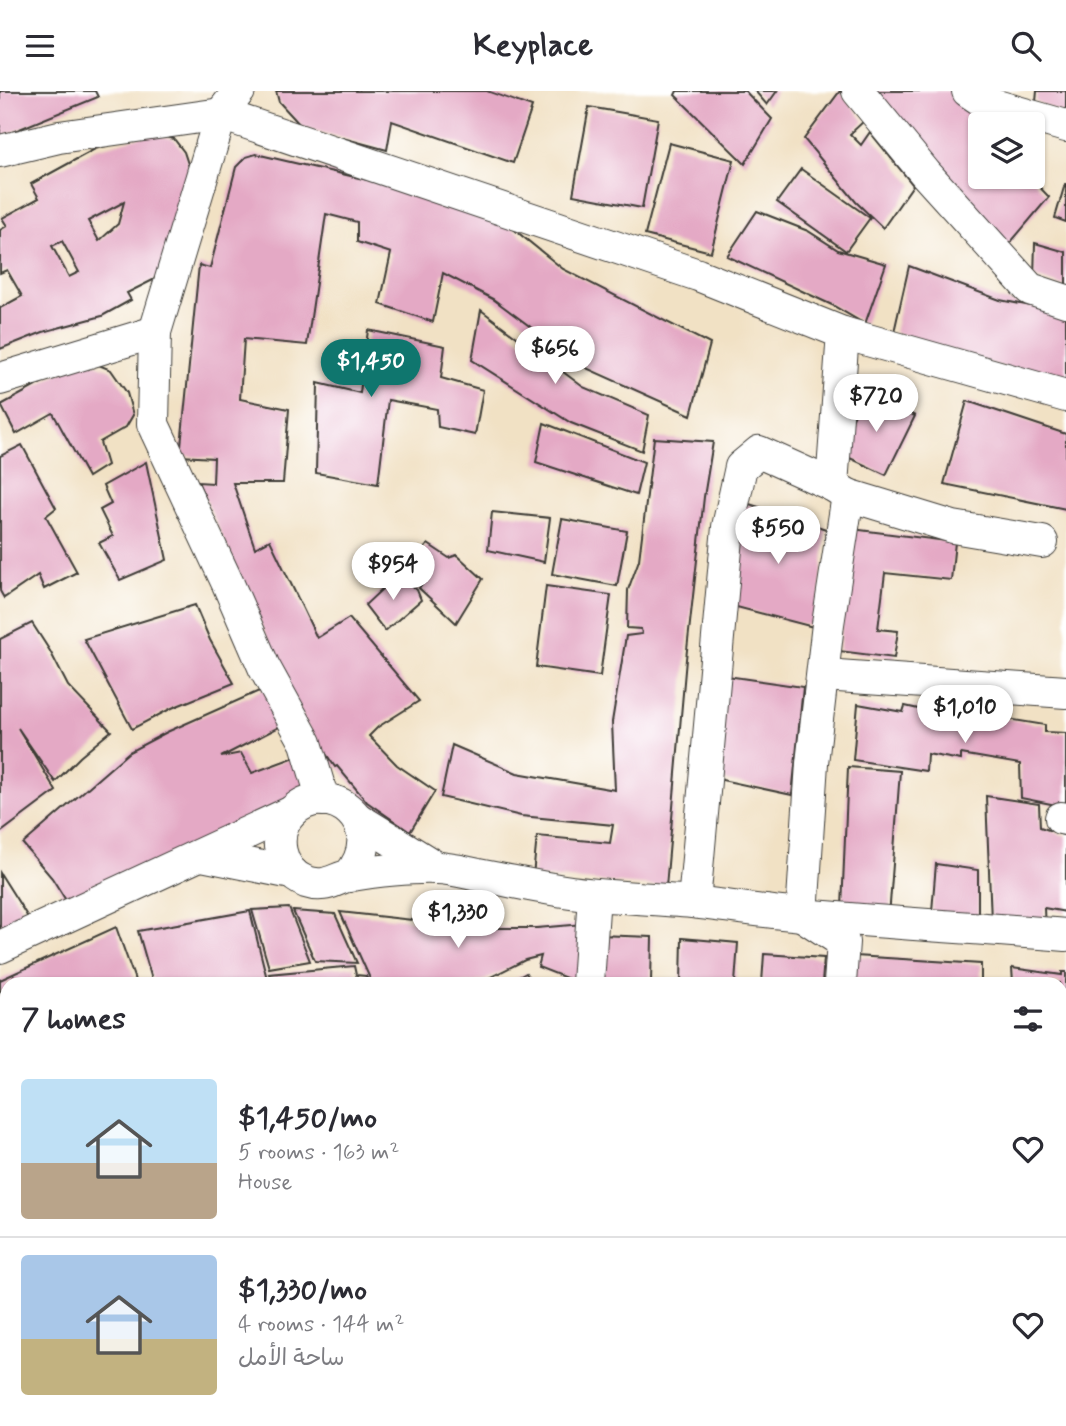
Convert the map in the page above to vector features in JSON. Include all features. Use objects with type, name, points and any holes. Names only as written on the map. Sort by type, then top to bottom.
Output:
[{"type":"street","points":[[858,91],[926,174],[1030,289],[1066,301]]},
{"type":"street","points":[[968,91],[986,103],[1066,126]]},
{"type":"street","points":[[230,102],[155,332],[153,424],[264,667],[306,743],[323,800]]},
{"type":"street","points":[[0,151],[230,102],[698,275],[843,333],[1066,396]]},
{"type":"street","points":[[0,379],[155,332]]},
{"type":"street","points":[[802,915],[812,763],[824,675],[840,490],[843,333]]},
{"type":"street","points":[[694,902],[728,527],[741,467],[759,452],[840,490],[953,527],[1042,542]]},
{"type":"street","points":[[824,675],[1066,692]]},
{"type":"street","points":[[0,947],[202,855],[292,812],[301,805],[323,800],[337,802],[358,819],[437,867]]},
{"type":"street","points":[[292,812],[284,822],[279,849],[292,873]]},
{"type":"street","points":[[349,876],[359,864],[364,849],[358,819]]},
{"type":"street","points":[[202,855],[292,873],[305,881],[320,885],[335,883],[349,876],[437,867],[594,895],[694,902],[802,915],[1066,935]]},
{"type":"street","points":[[588,977],[594,895]]},
{"type":"street","points":[[802,915],[843,942],[840,977]]},
{"type":"building","points":[[0,91],[95,91],[98,97],[0,137]]},
{"type":"building","points":[[276,91],[487,91],[532,107],[513,163],[392,121],[387,150],[302,127],[279,102]]},
{"type":"building","points":[[677,91],[745,91],[772,119],[745,164],[675,95]]},
{"type":"building","points":[[755,91],[777,91],[767,105]]},
{"type":"building","points":[[840,91],[864,121],[850,134],[861,145],[870,132],[913,185],[883,228],[856,202],[804,139]]},
{"type":"building","points":[[872,91],[953,91],[972,112],[968,112],[968,189],[1041,189],[1049,197],[1005,249]]},
{"type":"building","points":[[1037,91],[1066,91],[1066,115],[1036,102]]},
{"type":"building","points":[[589,107],[658,119],[642,208],[573,195]]},
{"type":"building","points":[[151,134],[174,139],[184,152],[192,176],[163,275],[127,293],[131,300],[102,316],[43,332],[0,349],[0,308],[22,296],[7,270],[0,273],[0,230],[7,226],[2,218],[39,198],[31,184],[95,149]],"holes":[[[124,202],[118,224],[99,241],[88,221]],[[62,241],[79,272],[69,277],[52,246]]]},
{"type":"building","points":[[669,143],[734,160],[711,252],[645,235]]},
{"type":"building","points":[[256,154],[432,195],[506,223],[563,269],[710,344],[691,415],[586,368],[493,299],[443,273],[433,322],[380,304],[391,253],[357,242],[357,222],[326,214],[307,345],[244,339],[240,399],[289,409],[283,483],[233,483],[255,548],[270,540],[317,638],[349,618],[419,701],[378,727],[369,736],[397,765],[435,791],[410,832],[367,802],[337,766],[335,767],[305,723],[198,482],[213,483],[214,458],[180,456],[199,265],[210,268],[236,167],[246,157]]},
{"type":"building","points":[[801,169],[870,218],[846,251],[777,202]]},
{"type":"building","points":[[1066,184],[1066,222],[1055,218]]},
{"type":"building","points":[[757,211],[808,231],[838,250],[886,264],[865,324],[832,305],[727,256]]},
{"type":"building","points":[[1035,243],[1066,252],[1066,287],[1034,277]]},
{"type":"building","points":[[909,266],[1000,300],[1066,313],[1066,388],[894,332]]},
{"type":"building","points":[[481,310],[583,387],[649,415],[642,451],[571,423],[472,360]]},
{"type":"building","points":[[368,330],[445,346],[441,378],[483,390],[475,435],[438,427],[437,409],[388,400],[378,484],[316,473],[318,383],[360,393]]},
{"type":"building","points":[[89,361],[111,370],[127,393],[133,415],[126,427],[100,442],[107,465],[88,477],[53,413],[16,434],[1,405],[76,364]]},
{"type":"building","points":[[865,392],[915,416],[886,475],[837,452]]},
{"type":"building","points":[[967,401],[1066,434],[1066,509],[944,484]]},
{"type":"building","points":[[544,423],[644,462],[636,495],[536,462]]},
{"type":"building","points":[[654,438],[713,442],[704,497],[686,659],[666,887],[533,876],[537,836],[610,843],[613,825],[521,816],[441,797],[452,745],[517,773],[615,790],[612,722],[626,636],[642,634],[641,629],[627,628],[628,590],[639,560]]},
{"type":"building","points":[[22,445],[56,508],[46,516],[77,572],[44,589],[38,575],[4,598],[0,591],[0,456]]},
{"type":"building","points":[[146,462],[167,560],[120,580],[99,543],[113,536],[100,510],[111,504],[103,486]]},
{"type":"building","points":[[740,501],[826,529],[817,628],[729,605]]},
{"type":"building","points":[[492,512],[550,518],[544,562],[488,550]]},
{"type":"building","points":[[562,519],[627,531],[617,586],[552,574]]},
{"type":"building","points":[[852,529],[955,542],[951,580],[885,573],[878,629],[898,631],[894,658],[839,651]]},
{"type":"building","points":[[428,544],[449,558],[457,555],[483,579],[456,623],[419,588],[426,578],[410,565]]},
{"type":"building","points":[[399,573],[417,590],[421,600],[385,631],[365,605]]},
{"type":"building","points":[[546,586],[611,595],[600,676],[536,667]]},
{"type":"building","points":[[195,605],[210,640],[234,683],[172,708],[132,729],[84,639]]},
{"type":"building","points":[[32,623],[68,686],[111,731],[55,782],[18,728],[56,791],[0,833],[0,639]]},
{"type":"building","points":[[720,675],[803,687],[792,795],[708,777]]},
{"type":"building","points":[[268,687],[283,725],[221,757],[241,753],[252,773],[295,757],[309,796],[67,902],[52,878],[23,844],[129,752]]},
{"type":"building","points":[[858,704],[903,712],[905,706],[958,718],[959,711],[1045,725],[1045,732],[1066,733],[1066,807],[1021,798],[1020,764],[961,754],[961,760],[927,754],[926,771],[853,760]]},
{"type":"building","points":[[848,767],[900,771],[889,917],[842,908]]},
{"type":"building","points":[[986,796],[1039,804],[1040,827],[1066,836],[1066,912],[1044,908],[1045,931],[991,921]]},
{"type":"building","points":[[936,864],[978,870],[978,924],[932,911]]},
{"type":"building","points":[[0,873],[29,919],[0,936]]},
{"type":"building","points":[[289,908],[310,961],[269,968],[252,910]]},
{"type":"building","points":[[250,911],[266,977],[151,977],[138,931]]},
{"type":"building","points":[[293,911],[335,914],[357,963],[315,961]]},
{"type":"building","points":[[340,912],[485,928],[537,928],[583,924],[579,977],[564,977],[538,967],[541,956],[525,960],[491,977],[369,977]]},
{"type":"building","points":[[116,927],[134,977],[7,977]]},
{"type":"building","points":[[598,935],[652,937],[651,977],[595,977]]},
{"type":"building","points":[[682,938],[738,943],[735,977],[681,977]]},
{"type":"building","points":[[764,954],[824,958],[822,977],[762,977]]},
{"type":"building","points":[[855,956],[981,964],[981,977],[853,977]]},
{"type":"building","points":[[354,966],[356,975],[366,977],[270,977],[269,974]]},
{"type":"building","points":[[1012,968],[1062,975],[1062,972],[1066,972],[1066,977],[1013,977]]}]
